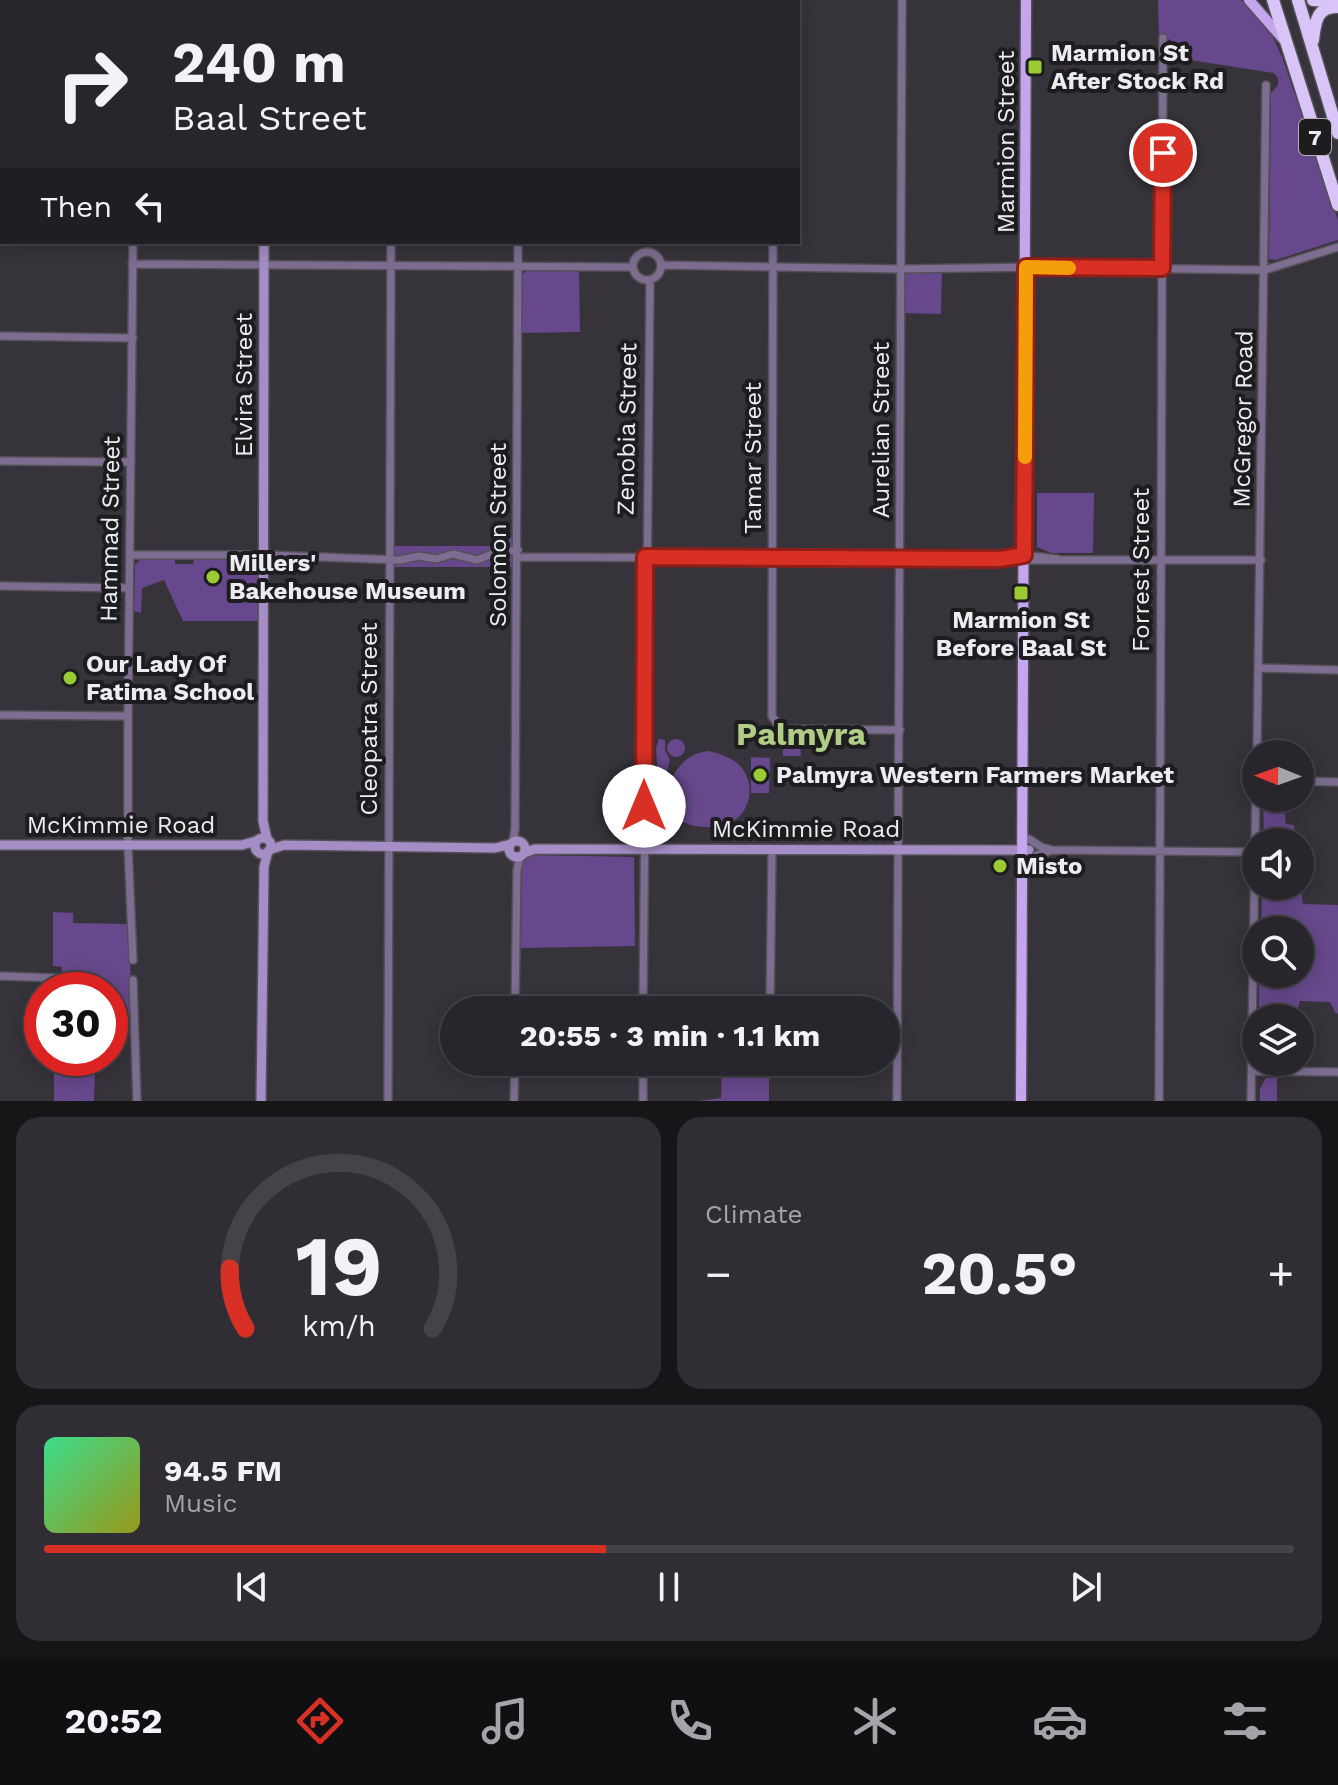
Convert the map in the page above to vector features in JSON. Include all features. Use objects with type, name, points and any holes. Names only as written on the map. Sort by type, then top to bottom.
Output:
[{"type":"highway","name":"7","points":[[1273,0],[1338,205]]},
{"type":"highway","name":"7","points":[[1298,0],[1338,133]]},
{"type":"highway","points":[[1313,0],[1338,5]]},
{"type":"highway","points":[[1312,47],[1316,17],[1323,10],[1338,5]]},
{"type":"main road","name":"Marmion Street","points":[[1021,1101],[1027,846],[1026,0]]},
{"type":"main road","name":"Marmion Street","points":[[1028,267],[1033,0]]},
{"type":"main road","points":[[1249,0],[1284,40]]},
{"type":"main road","name":"Elvira Street","points":[[261,1101],[264,585],[267,579],[264,244]]},
{"type":"main road","name":"McKimmie Road","points":[[0,845],[263,845]]},
{"type":"main road","points":[[263,845],[517,849]]},
{"type":"main road","name":"Marmion Street","points":[[1027,846],[1028,1101]]},
{"type":"main road","name":"McKimmie Road","points":[[517,849],[1027,846]]},
{"type":"street","name":"Aurelian Street","points":[[897,1101],[902,0]]},
{"type":"street","name":"Forrest Street","points":[[1159,1101],[1163,38]]},
{"type":"street","name":"McGregor Road","points":[[1257,740],[1266,85]]},
{"type":"street","name":"Hammad Street","points":[[133,244],[128,846],[133,960]]},
{"type":"street","name":"Cleopatra Street","points":[[388,1101],[391,244]]},
{"type":"street","name":"Solomon Street","points":[[515,996],[518,244]]},
{"type":"street","points":[[647,244],[647,252]]},
{"type":"street","name":"Tamar Street","points":[[773,244],[774,723],[785,729],[900,730]]},
{"type":"street","points":[[662,265],[1265,270],[1338,247]]},
{"type":"street","points":[[647,252],[658,256],[662,265],[658,276],[650,281],[637,276],[633,267],[635,258],[647,252]]},
{"type":"street","points":[[132,264],[633,267]]},
{"type":"street","name":"Zenobia Street","points":[[643,996],[650,281]]},
{"type":"street","points":[[0,336],[133,338]]},
{"type":"street","points":[[0,461],[131,462]]},
{"type":"street","points":[[130,555],[390,559],[419,556],[436,559],[453,554],[477,560],[497,552],[645,557],[1261,560]]},
{"type":"street","points":[[0,586],[129,588]]},
{"type":"street","points":[[1258,668],[1338,670]]},
{"type":"street","points":[[0,715],[128,716]]},
{"type":"street","points":[[1314,781],[1338,782]]},
{"type":"street","name":"McKimmie Road","points":[[1027,846],[1052,850],[1242,852]]},
{"type":"street","points":[[770,996],[772,849]]},
{"type":"street","points":[[1029,864],[1037,855],[1052,850]]},
{"type":"street","points":[[1253,1004],[1254,900]]},
{"type":"street","points":[[0,976],[24,977]]},
{"type":"street","points":[[133,980],[137,1101]]},
{"type":"street","points":[[1314,1072],[1338,1072]]},
{"type":"street","points":[[514,1101],[515,1076]]},
{"type":"street","points":[[643,1076],[643,1101]]},
{"type":"street","points":[[1251,1101],[1252,1076]]},
{"type":"shaded area","points":[[1158,0],[1241,0],[1265,20],[1282,57],[1338,220],[1338,240],[1276,260],[1269,259],[1271,93],[1278,85],[1278,78],[1274,73],[1170,57],[1167,50],[1172,50],[1171,40],[1159,36]]},
{"type":"shaded area","points":[[942,267],[941,314],[901,313],[902,269]]},
{"type":"shaded area","points":[[528,270],[579,270],[580,332],[521,333],[521,279]]},
{"type":"shaded area","points":[[1037,493],[1094,493],[1093,553],[1051,553],[1037,547]]},
{"type":"shaded area","points":[[513,536],[513,567],[394,567],[394,546],[502,546]]},
{"type":"shaded area","points":[[143,557],[175,557],[175,564],[193,564],[194,558],[257,559],[260,562],[261,621],[183,621],[164,580],[142,588],[141,613],[134,611],[135,565]]},
{"type":"shaded area","points":[[659,739],[665,740],[665,750],[670,760],[666,775],[658,779],[656,748]]},
{"type":"shaded area","points":[[676,739],[685,748],[676,757],[667,748]]},
{"type":"shaded area","points":[[783,740],[797,740],[801,756],[783,756]]},
{"type":"shaded area","points":[[709,751],[742,768],[750,790],[747,805],[738,817],[726,825],[708,827],[689,824],[677,816],[670,805],[669,791],[681,764],[693,755]]},
{"type":"shaded area","points":[[751,757],[770,758],[769,793],[751,793]]},
{"type":"shaded area","points":[[1263,812],[1285,812],[1286,824],[1294,825],[1294,828],[1264,828]]},
{"type":"shaded area","points":[[530,855],[634,857],[635,946],[521,948],[522,862]]},
{"type":"shaded area","points":[[1262,900],[1302,900],[1303,904],[1338,905],[1338,1013],[1330,1002],[1259,1004],[1259,988],[1314,988],[1314,916],[1261,916]]},
{"type":"shaded area","points":[[53,912],[73,913],[73,923],[129,924],[132,1024],[128,1025],[128,972],[62,972],[62,967],[53,966]]},
{"type":"shaded area","points":[[54,1076],[95,1076],[94,1101],[54,1101]]},
{"type":"shaded area","points":[[722,1076],[769,1076],[769,1101],[698,1101],[721,1098]]},
{"type":"shaded area","points":[[1266,1078],[1277,1078],[1277,1101],[1260,1101],[1260,1089]]},
{"type":"slow traffic","points":[[1025,457],[1026,267],[1069,268]]},
{"type":"place","name":"Marmion St After Stock Rd","points":[[1035,67]]},
{"type":"place","name":"Millers' Bakehouse Museum","points":[[213,577]]},
{"type":"place","name":"Marmion St Before Baal St","points":[[1021,593]]},
{"type":"place","name":"Our Lady Of Fatima School","points":[[70,678]]},
{"type":"place","name":"Palmyra Western Farmers Market","points":[[760,775]]},
{"type":"place","name":"Misto","points":[[1000,866]]},
{"type":"district","name":"Palmyra","points":[[801,734]]},
{"type":"route","points":[[644,806],[645,557],[1000,559],[1024,555],[1026,267],[1162,268],[1163,153]]}]
